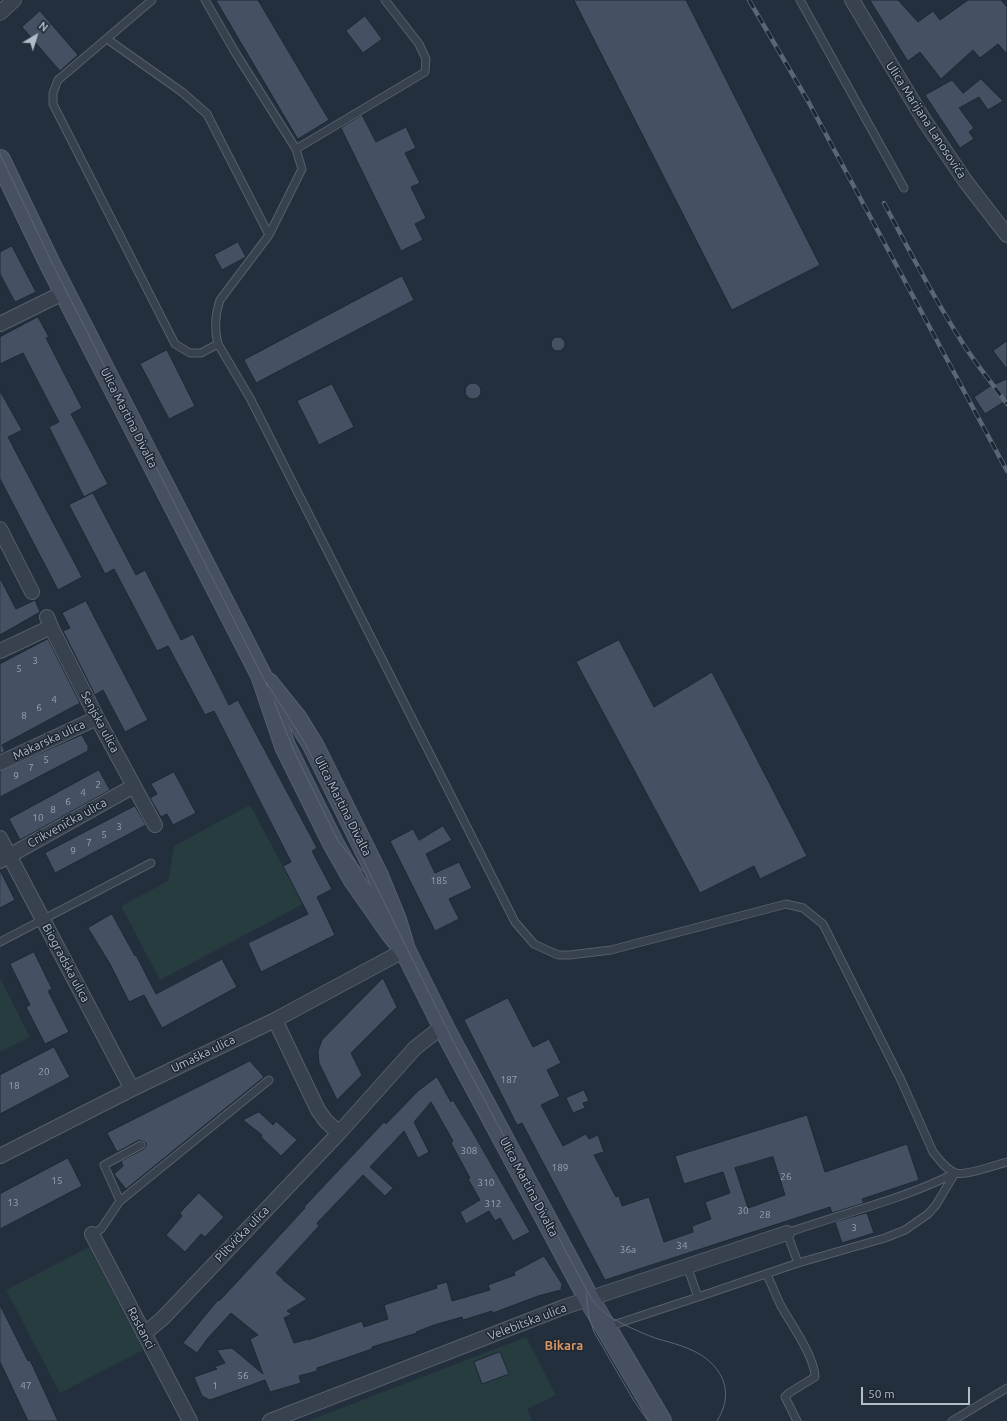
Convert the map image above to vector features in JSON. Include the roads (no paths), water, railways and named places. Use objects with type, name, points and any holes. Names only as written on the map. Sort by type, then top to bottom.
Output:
[{"type":"street","points":[[0,13],[14,0]]},
{"type":"street","name":"Ulica Marijana Lanosovića","points":[[852,0],[924,120],[966,182],[1007,235]]},
{"type":"street","name":"Ulica Martina Divalta","points":[[0,160],[65,292],[261,674],[297,719],[313,745],[378,876],[396,920],[405,950],[443,1026],[589,1299],[661,1421]]},
{"type":"street","points":[[0,324],[65,292]]},
{"type":"street","points":[[0,529],[5,552],[32,592]]},
{"type":"street","name":"Senjska ulica","points":[[0,651],[49,622],[97,718],[156,825]]},
{"type":"street","name":"Makarska ulica","points":[[0,763],[97,718]]},
{"type":"street","name":"Crikvenička ulica","points":[[5,858],[134,786]]},
{"type":"street","name":"Biogradska ulica","points":[[0,838],[5,858],[43,919],[132,1089]]},
{"type":"street","name":"Umaška ulica","points":[[0,1156],[132,1089],[275,1020],[405,950]]},
{"type":"street","points":[[275,1020],[318,1110],[338,1133]]},
{"type":"street","name":"Plitvička ulica","points":[[144,1334],[163,1318],[338,1133],[415,1048],[443,1026]]},
{"type":"street","name":"Velebitska ulica","points":[[270,1421],[558,1310],[787,1233]]},
{"type":"street","name":"Rastanci","points":[[92,1234],[190,1421]]},
{"type":"lane","points":[[152,0],[58,80],[53,93],[54,104],[175,344],[190,353],[201,353],[218,344]]},
{"type":"lane","points":[[205,0],[235,52],[296,149],[302,169],[268,235],[220,300],[216,311],[215,327],[218,344],[250,398],[515,922],[534,944],[558,955],[611,950],[786,904],[803,908],[823,924],[901,1080],[933,1152],[940,1161],[955,1173]]},
{"type":"lane","points":[[296,149],[426,72],[426,59],[419,44],[386,0]]},
{"type":"lane","points":[[800,0],[904,188]]},
{"type":"lane","points":[[107,39],[182,92],[206,114],[268,235]]},
{"type":"lane","points":[[0,942],[151,864]]},
{"type":"lane","points":[[92,1234],[101,1230],[120,1201],[269,1080]]},
{"type":"lane","points":[[120,1201],[104,1165],[141,1145]]},
{"type":"lane","points":[[798,1263],[787,1233],[907,1194],[955,1173],[965,1174],[1007,1162]]},
{"type":"lane","points":[[606,1328],[798,1263],[885,1238],[905,1230],[928,1214],[936,1205],[955,1173]]},
{"type":"lane","points":[[687,1266],[698,1296]]},
{"type":"lane","points":[[767,1274],[780,1305],[801,1339],[814,1371],[814,1377],[785,1397],[797,1421]]},
{"type":"lane","points":[[952,1421],[1007,1388]]},
{"type":"tram line","points":[[0,154],[52,263],[268,687]]},
{"type":"tram line","points":[[266,682],[305,743],[455,1045],[591,1298],[601,1309],[617,1321],[649,1336],[691,1350],[710,1361],[721,1376],[726,1393],[722,1412],[717,1421]]},
{"type":"tram line","points":[[274,701],[294,751],[338,841],[368,877]]},
{"type":"tram line","points":[[586,1293],[589,1317],[594,1332],[634,1401],[648,1421]]},
{"type":"railway","points":[[749,0],[808,101],[1007,471]]},
{"type":"railway","points":[[884,203],[951,325],[972,358],[1007,404]]},
{"type":"district","name":"Bikara","points":[[564,1346]]}]
